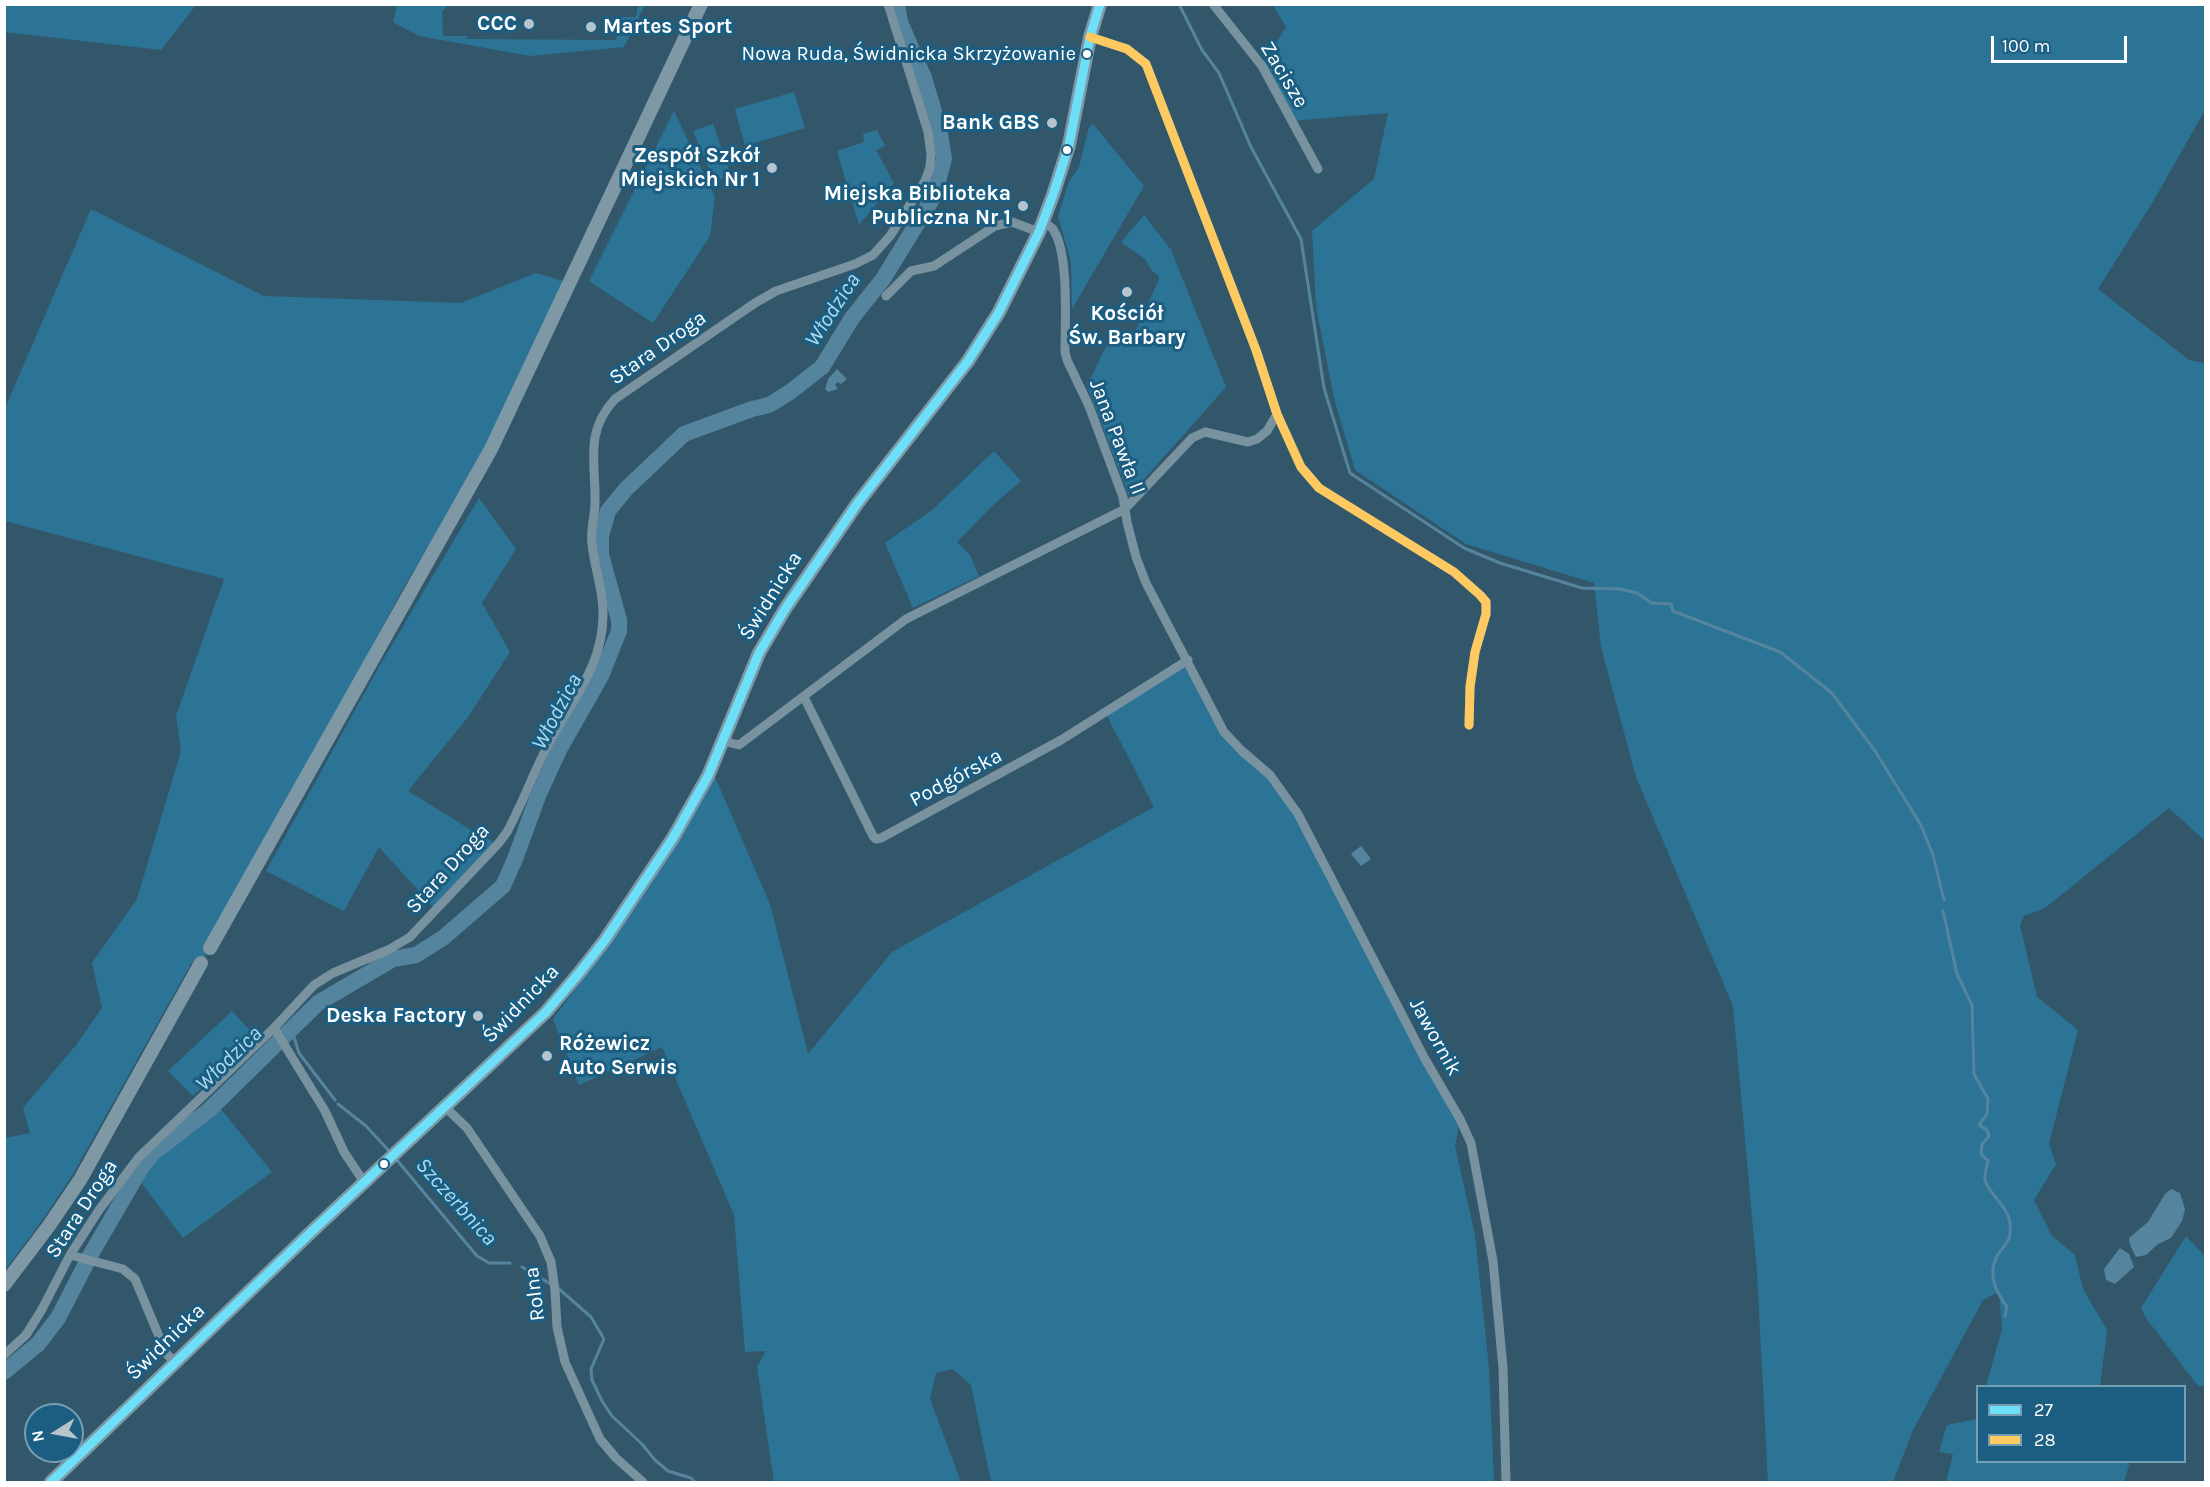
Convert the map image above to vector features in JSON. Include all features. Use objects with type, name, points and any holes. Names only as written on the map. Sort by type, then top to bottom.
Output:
[{"type":"street","points":[[210,948],[491,449],[701,4]]},
{"type":"street","name":"Stara Droga","points":[[4,1355],[26,1335],[111,1191],[139,1157],[276,1030],[314,985],[324,977],[388,950],[410,937],[498,844],[514,819],[544,753],[585,686],[601,640],[603,611],[592,544],[595,500],[592,455],[598,423],[605,410],[623,393],[755,303],[776,291],[855,264],[873,255],[890,236],[925,181],[931,154],[928,132],[888,4]]},
{"type":"street","name":"Świdnicka","points":[[51,1482],[546,1011],[580,972],[628,906],[673,838],[708,776],[759,653],[785,609],[857,504],[968,361],[999,312],[1041,228],[1069,145],[1090,37],[1100,4]]},
{"type":"street","name":"Zacisze","points":[[1213,4],[1262,66],[1318,169]]},
{"type":"street","points":[[1090,37],[1127,49],[1146,64],[1256,350],[1277,414],[1301,467],[1319,488],[1454,572],[1486,602],[1486,614],[1475,652],[1470,687],[1469,725]]},
{"type":"street","points":[[886,296],[911,272],[934,266],[995,226],[1012,222],[1041,228]]},
{"type":"street","name":"Jana Pawła II","points":[[1041,228],[1051,227],[1055,231],[1064,263],[1067,360],[1089,406],[1124,497],[1136,557],[1146,583],[1188,660]]},
{"type":"street","points":[[723,741],[739,746],[906,619],[1125,509],[1192,438],[1205,432],[1248,442],[1257,439],[1267,431],[1277,414]]},
{"type":"street","name":"Podgórska","points":[[804,697],[876,839],[987,782],[1061,740],[1188,660]]},
{"type":"street","name":"Jawornik","points":[[1188,660],[1224,732],[1242,752],[1270,775],[1298,814],[1471,1143],[1493,1261],[1503,1368],[1506,1482]]},
{"type":"street","points":[[4,1285],[80,1180],[201,963]]},
{"type":"street","points":[[276,1030],[325,1111],[344,1152],[364,1182]]},
{"type":"street","name":"Rolna","points":[[445,1107],[467,1128],[525,1213],[546,1249],[551,1262],[557,1327],[565,1362],[600,1439],[616,1458],[643,1482]]},
{"type":"street","points":[[73,1256],[123,1269],[135,1279],[166,1353],[175,1363]]},
{"type":"shaded area","points":[[5,4],[196,5],[161,50],[5,32]]},
{"type":"shaded area","points":[[397,5],[448,5],[442,11],[443,36],[467,36],[467,39],[616,40],[618,17],[636,17],[638,5],[645,5],[624,47],[530,56],[419,36],[393,22]]},
{"type":"shaded area","points":[[1273,5],[2205,5],[2205,110],[2154,200],[2098,289],[2189,360],[2205,363],[2205,841],[2169,808],[2045,908],[2024,916],[2020,925],[2037,997],[2078,1030],[2049,1144],[2056,1164],[2034,1200],[2052,1236],[2075,1255],[2083,1289],[2107,1330],[2100,1385],[1986,1385],[2002,1329],[1999,1292],[1983,1300],[1913,1430],[1893,1482],[1768,1482],[1757,1272],[1733,1006],[1636,777],[1601,647],[1594,583],[1466,544],[1355,470],[1334,398],[1316,306],[1312,231],[1374,179],[1388,113],[1291,121],[1262,66],[1286,27]]},
{"type":"shaded area","points":[[794,92],[805,128],[745,146],[735,109]]},
{"type":"shaded area","points":[[674,111],[715,197],[710,236],[653,323],[589,281]]},
{"type":"shaded area","points":[[713,124],[731,176],[714,181],[693,131]]},
{"type":"shaded area","points":[[1093,124],[1144,186],[1072,309],[1071,262],[1058,216],[1069,182],[1079,167],[1089,127]]},
{"type":"shaded area","points":[[877,130],[885,146],[876,150],[894,183],[859,225],[837,151],[864,142],[863,134]]},
{"type":"shaded area","points":[[91,209],[264,296],[461,303],[536,273],[570,283],[491,449],[405,585],[210,948],[201,963],[192,962],[73,1174],[5,1270],[5,1138],[30,1133],[23,1108],[76,1045],[102,1008],[92,963],[137,899],[181,751],[176,716],[224,579],[5,521],[5,408]]},
{"type":"shaded area","points":[[1144,215],[1171,250],[1226,387],[1129,496],[1086,383],[1092,376],[1110,338],[1125,344],[1130,343],[1159,279],[1145,259],[1121,242]]},
{"type":"shaded area","points":[[837,369],[847,379],[835,385],[838,389],[828,392],[825,389],[828,379]]},
{"type":"shaded area","points":[[994,451],[1021,481],[992,506],[957,542],[970,555],[979,576],[913,608],[885,543],[932,510]]},
{"type":"shaded area","points":[[479,498],[516,549],[482,603],[510,652],[468,717],[408,791],[498,844],[436,910],[379,847],[344,911],[266,871],[379,667]]},
{"type":"shaded area","points":[[1188,660],[1224,732],[1283,790],[1460,1119],[1455,1146],[1475,1235],[1489,1368],[1494,1482],[991,1482],[971,1385],[953,1369],[936,1373],[930,1399],[961,1482],[774,1482],[757,1367],[766,1351],[745,1352],[734,1215],[662,1047],[579,1085],[553,1019],[638,903],[715,777],[770,904],[808,1054],[892,952],[1154,807],[1105,712]]},
{"type":"shaded area","points":[[1361,846],[1371,859],[1361,866],[1351,854]]},
{"type":"shaded area","points":[[232,1011],[256,1037],[193,1096],[168,1071]]},
{"type":"shaded area","points":[[220,1108],[272,1172],[183,1238],[140,1181],[141,1168],[152,1154],[209,1110]]},
{"type":"shaded area","points":[[2171,1189],[2180,1193],[2185,1209],[2182,1221],[2171,1238],[2158,1244],[2146,1255],[2136,1257],[2129,1238],[2148,1222],[2165,1194]]},
{"type":"shaded area","points":[[2186,1236],[2205,1256],[2205,1386],[2198,1386],[2146,1318],[2141,1308]]},
{"type":"shaded area","points":[[2120,1248],[2129,1254],[2134,1267],[2115,1284],[2106,1280],[2104,1269]]},
{"type":"shaded area","points":[[1976,1419],[1976,1463],[2130,1463],[2124,1482],[1946,1482],[1953,1454],[1939,1452],[1947,1425]]},
{"type":"waterway","name":"Włodzica","points":[[4,1372],[38,1344],[58,1318],[91,1254],[141,1168],[152,1154],[209,1110],[318,1003],[393,959],[416,955],[443,938],[503,886],[538,796],[560,748],[601,676],[619,631],[619,620],[601,555],[601,536],[608,511],[626,489],[684,434],[769,405],[822,367],[852,318],[883,279],[934,196],[944,159],[939,128],[924,78],[900,22],[897,4]]},
{"type":"waterway","points":[[1179,4],[1202,50],[1219,73],[1251,147],[1301,239],[1324,388],[1350,473],[1464,548],[1500,563],[1582,588],[1620,589],[1637,593],[1652,603],[1671,604],[1673,611],[1780,652],[1832,693],[1875,751],[1921,825],[1933,855],[1944,900]]},
{"type":"waterway","points":[[1943,911],[1957,974],[1972,1005],[1974,1074],[1988,1099],[1987,1114],[1979,1125],[1987,1130],[1989,1136],[1982,1144],[1981,1154],[1988,1161],[1985,1180],[1990,1191],[2006,1212],[2010,1224],[2009,1239],[1997,1256],[1993,1270],[1996,1289],[2007,1307],[2005,1316]]},
{"type":"waterway","name":"Szczerbnica","points":[[292,1031],[299,1053],[335,1100]]},
{"type":"waterway","name":"Szczerbnica","points":[[338,1104],[366,1126],[390,1152]]},
{"type":"waterway","name":"Szczerbnica","points":[[396,1159],[477,1256],[489,1263],[510,1263]]},
{"type":"waterway","name":"Szczerbnica","points":[[522,1267],[552,1285]]},
{"type":"waterway","name":"Szczerbnica","points":[[558,1288],[591,1317],[604,1339],[591,1369],[592,1380],[612,1416],[668,1471],[691,1478],[695,1482]]},
{"type":"transit line","name":"27","points":[[51,1482],[308,1235],[546,1012],[605,940],[673,838],[708,776],[759,653],[785,609],[857,504],[968,361],[999,312],[1039,232],[1053,195],[1069,145],[1090,37],[1100,4]]},
{"type":"transit line","name":"28","points":[[1090,37],[1127,49],[1146,64],[1256,350],[1277,414],[1301,467],[1319,488],[1454,572],[1486,602],[1486,614],[1475,652],[1470,687],[1469,725]]},
{"type":"place","name":"CCC","points":[[529,24]]},
{"type":"place","name":"Martes Sport","points":[[591,27]]},
{"type":"place","name":"Nowa Ruda, Świdnicka Skrzyżowanie","points":[[1087,54]]},
{"type":"place","name":"Bank GBS","points":[[1052,123]]},
{"type":"place","name":"Zespół Szkół Miejskich Nr 1","points":[[772,168]]},
{"type":"place","name":"Miejska Biblioteka Publiczna Nr 1","points":[[1023,206]]},
{"type":"place","name":"Kościół Św. Barbary","points":[[1127,292]]},
{"type":"place","name":"Deska Factory","points":[[478,1016]]},
{"type":"place","name":"Różewicz Auto Serwis","points":[[547,1056]]}]
